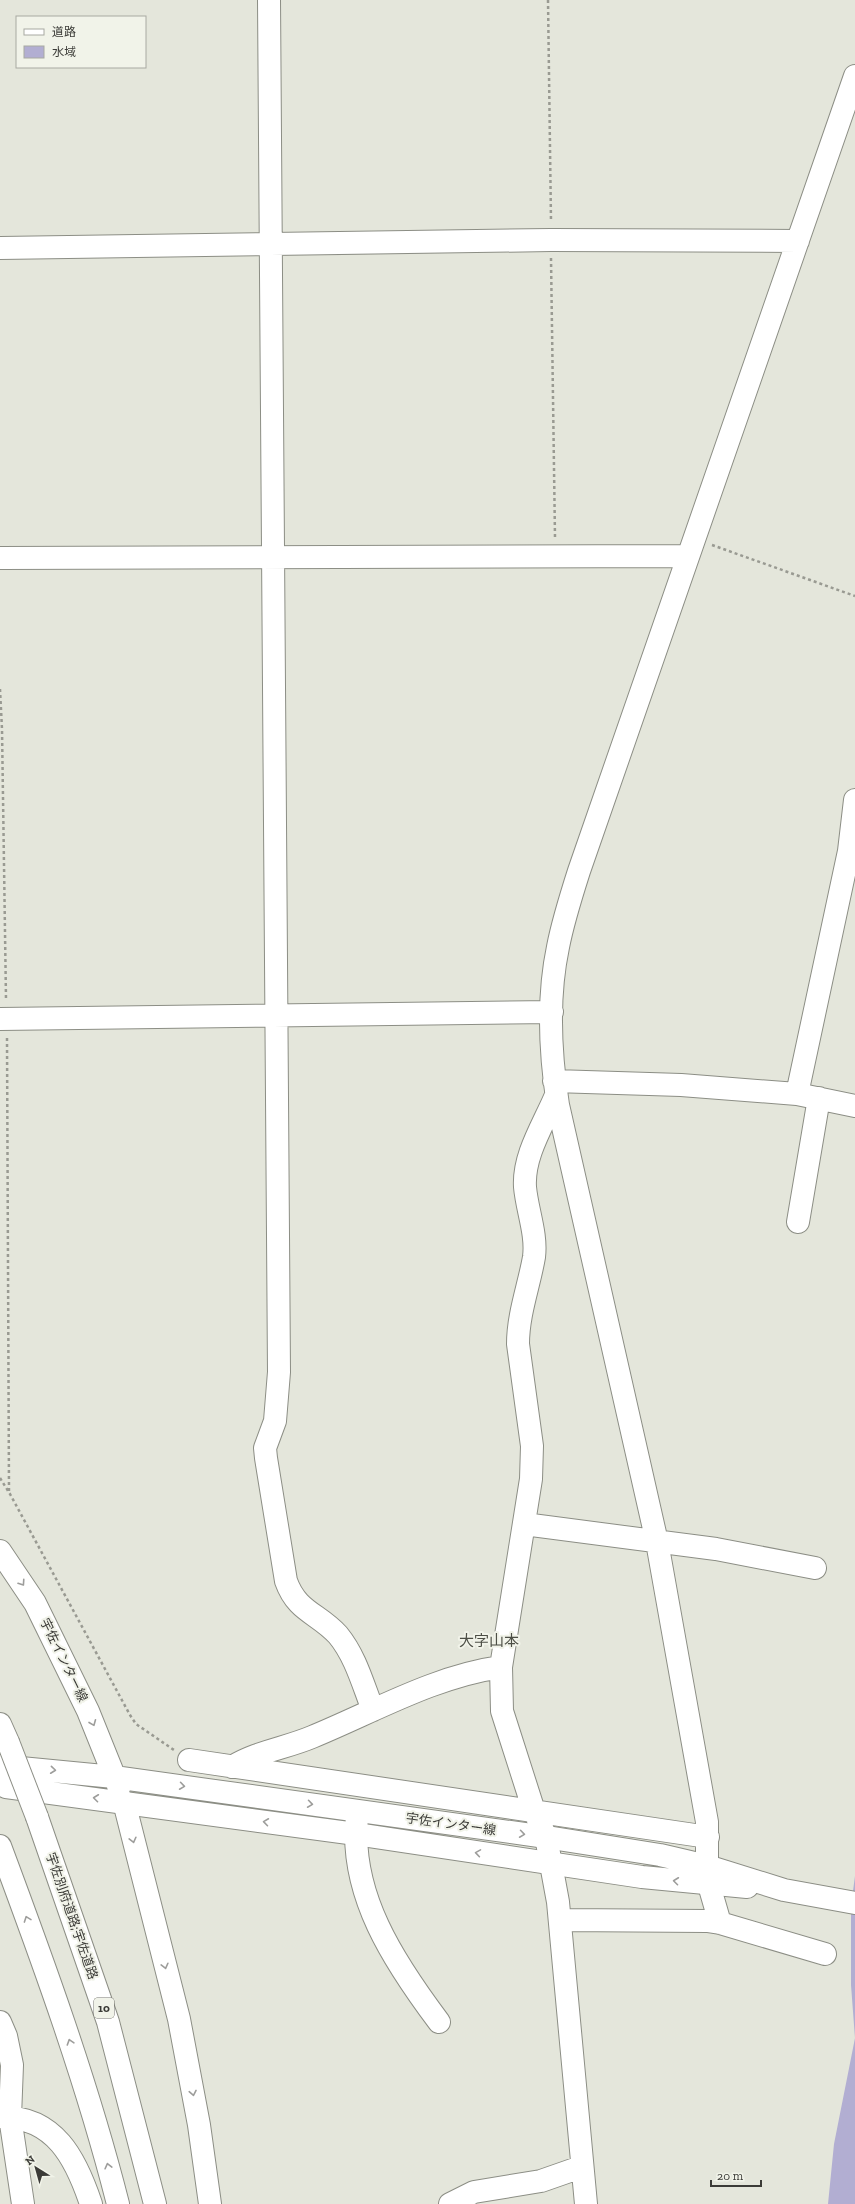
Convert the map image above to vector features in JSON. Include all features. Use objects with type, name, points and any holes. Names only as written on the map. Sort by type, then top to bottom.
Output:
[{"type":"main road","points":[[269,0],[279,1377],[275,1421],[265,1448],[286,1581],[290,1592],[294,1600],[327,1625],[346,1646],[354,1659],[373,1710]]},
{"type":"main road","points":[[720,1923],[708,1876],[708,1837],[657,1542],[555,1088],[552,1012],[555,962],[567,910],[855,76]]},
{"type":"main road","points":[[0,248],[551,240],[798,241]]},
{"type":"main road","points":[[0,558],[555,556],[691,548]]},
{"type":"main road","points":[[797,1094],[850,851],[855,800]]},
{"type":"main road","points":[[3,1019],[552,1012]]},
{"type":"main road","points":[[555,1088],[681,1085],[797,1094],[855,1106]]},
{"type":"main road","points":[[555,1088],[530,1155],[525,1173],[525,1189],[534,1246],[534,1256],[518,1330],[519,1358],[532,1459],[524,1524],[501,1667],[502,1711],[534,1811],[546,1837],[561,1920],[581,2168],[586,2204]]},
{"type":"main road","points":[[798,1222],[819,1098]]},
{"type":"main road","points":[[524,1524],[751,1554],[815,1568]]},
{"type":"main road","name":"宇佐インター線","points":[[0,1550],[35,1602],[88,1711],[124,1802]]},
{"type":"main road","points":[[232,1767],[244,1760],[296,1743],[444,1682],[484,1669],[501,1667]]},
{"type":"main road","name":"宇佐別府道路;宇佐道路","points":[[4,1733],[37,1817],[108,2022],[155,2204]]},
{"type":"main road","points":[[189,1760],[708,1837]]},
{"type":"main road","name":"宇佐インター線","points":[[0,1766],[114,1777],[546,1837],[660,1855],[708,1876]]},
{"type":"main road","name":"宇佐インター線","points":[[0,1784],[6,1787],[356,1834],[551,1864],[708,1876],[855,1903]]},
{"type":"main road","points":[[363,1786],[358,1811],[356,1834],[361,1882],[378,1927],[420,1997],[439,2022]]},
{"type":"main road","points":[[124,1802],[179,2019],[199,2124],[210,2204]]},
{"type":"main road","points":[[0,1846],[56,1998],[100,2134],[118,2204]]},
{"type":"main road","points":[[561,1920],[692,1920],[720,1923],[825,1954]]},
{"type":"main road","points":[[0,2022],[10,2051],[12,2066],[5,2117],[23,2204]]},
{"type":"main road","points":[[5,2117],[44,2127],[60,2142],[81,2175],[91,2204]]},
{"type":"main road","points":[[450,2204],[474,2192],[542,2181],[581,2168]]},
{"type":"path","points":[[548,0],[555,556]]},
{"type":"path","points":[[691,548],[855,596]]},
{"type":"path","points":[[0,689],[2,729],[3,1019],[10,1492]]},
{"type":"path","points":[[0,1478],[10,1492],[136,1724],[189,1760]]},
{"type":"water","points":[[855,1876],[855,2038],[851,1985],[851,1906]]},
{"type":"water","points":[[855,2038],[855,2204],[828,2204],[834,2144]]},
{"type":"district","name":"大字山本","points":[[489,1641]]}]
